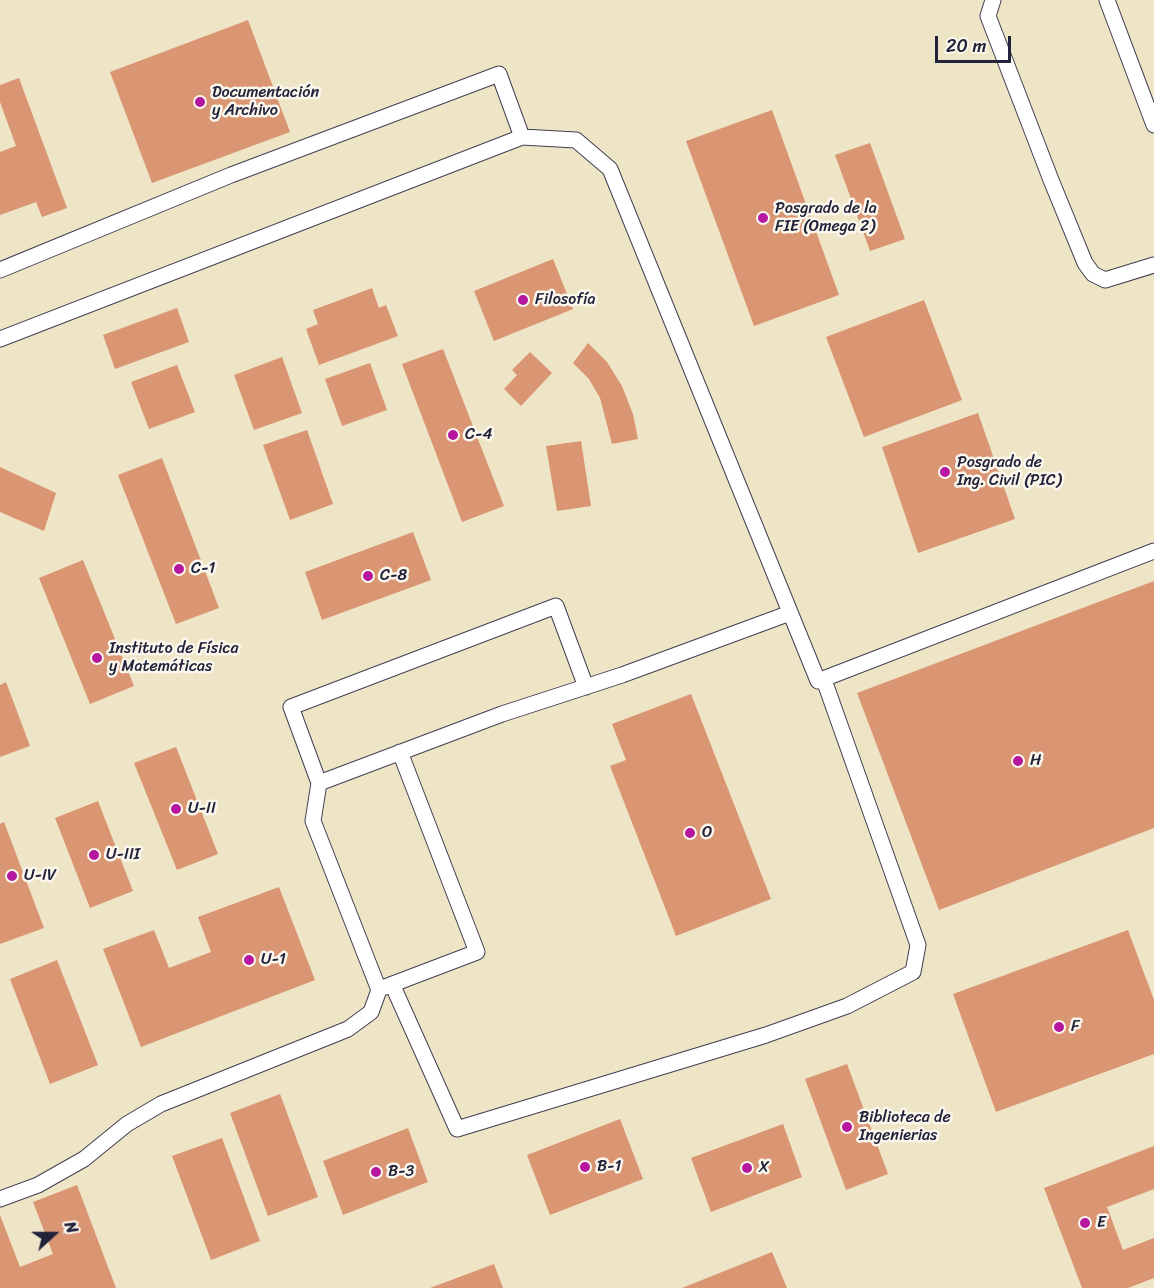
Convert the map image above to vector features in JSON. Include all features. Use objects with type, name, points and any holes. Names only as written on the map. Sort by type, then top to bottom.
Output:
[{"type":"lane","points":[[993,0],[988,16],[1085,263],[1093,274],[1104,280],[1154,265]]},
{"type":"lane","points":[[1107,0],[1154,124]]},
{"type":"lane","points":[[0,270],[231,175],[499,74],[522,137]]},
{"type":"lane","points":[[0,339],[522,137],[576,140],[610,169],[818,681],[1154,551]]},
{"type":"lane","points":[[586,687],[556,606],[291,707],[319,783],[313,821],[386,987],[457,1129],[766,1035],[847,1006],[913,972],[918,945],[824,680]]},
{"type":"lane","points":[[319,783],[502,714],[586,687],[790,613]]},
{"type":"lane","points":[[0,1199],[38,1185],[84,1159],[127,1124],[161,1104],[348,1029],[371,1012],[386,987],[477,952],[400,752]]},
{"type":"building","name":"Documentación y Archivo","points":[[248,20],[290,132],[152,183],[110,72]]},
{"type":"building","points":[[19,78],[67,208],[42,217],[36,202],[0,215],[0,152],[16,146],[0,102],[0,85]]},
{"type":"building","name":"Posgrado de la FIE (Omega 2)","points":[[772,110],[839,295],[754,326],[686,141]]},
{"type":"building","points":[[870,143],[905,239],[870,251],[835,155]]},
{"type":"building","name":"Filosofía","points":[[553,259],[573,309],[494,341],[474,291]]},
{"type":"building","points":[[372,288],[379,308],[386,305],[398,336],[319,365],[306,329],[318,324],[313,310]]},
{"type":"building","points":[[924,300],[962,400],[864,437],[826,337]]},
{"type":"building","points":[[177,308],[189,342],[115,369],[103,335]]},
{"type":"building","points":[[588,343],[607,362],[622,386],[633,414],[638,439],[612,444],[600,398],[589,379],[573,363]]},
{"type":"building","name":"C-4","points":[[443,349],[504,506],[462,522],[402,364]]},
{"type":"building","points":[[530,352],[552,373],[521,406],[504,389],[517,375],[512,370]]},
{"type":"building","points":[[282,357],[302,413],[254,430],[234,375]]},
{"type":"building","points":[[370,363],[387,410],[342,426],[325,379]]},
{"type":"building","points":[[177,365],[195,412],[149,429],[131,382]]},
{"type":"building","name":"Posgrado de Ing. Civil (PIC)","points":[[978,413],[1015,519],[918,553],[882,447]]},
{"type":"building","points":[[307,430],[333,504],[290,520],[263,445]]},
{"type":"building","points":[[581,441],[591,506],[557,511],[546,446]]},
{"type":"building","name":"C-1","points":[[162,458],[219,608],[176,624],[118,475]]},
{"type":"building","points":[[0,467],[56,493],[44,531],[0,512]]},
{"type":"building","name":"C-8","points":[[413,532],[431,580],[322,620],[305,572]]},
{"type":"building","name":"Instituto de Física y Matemáticas","points":[[83,560],[134,686],[90,704],[39,578]]},
{"type":"building","name":"H","points":[[1154,581],[1154,828],[939,910],[857,693]]},
{"type":"building","points":[[6,682],[30,746],[0,757],[0,685]]},
{"type":"building","name":"O","points":[[691,694],[771,899],[676,936],[610,766],[626,760],[612,724]]},
{"type":"building","name":"U-II","points":[[176,747],[218,854],[177,870],[134,763]]},
{"type":"building","name":"U-III","points":[[98,801],[133,891],[90,908],[55,818]]},
{"type":"building","name":"U-IV","points":[[4,822],[44,928],[0,944],[0,824]]},
{"type":"building","name":"U-1","points":[[279,887],[315,980],[141,1047],[103,949],[154,930],[169,968],[211,952],[198,917]]},
{"type":"building","name":"F","points":[[1128,930],[1154,1000],[1154,1054],[996,1112],[953,994]]},
{"type":"building","points":[[57,960],[98,1065],[50,1084],[10,979]]},
{"type":"building","name":"Biblioteca de Ingenierias","points":[[847,1064],[888,1174],[846,1190],[805,1079]]},
{"type":"building","points":[[280,1094],[318,1197],[268,1216],[230,1113]]},
{"type":"building","name":"B-1","points":[[620,1119],[643,1179],[550,1215],[527,1155]]},
{"type":"building","name":"X","points":[[783,1124],[802,1177],[711,1212],[691,1158]]},
{"type":"building","name":"B-3","points":[[408,1128],[428,1182],[343,1215],[323,1161]]},
{"type":"building","points":[[222,1138],[260,1241],[211,1260],[172,1156]]},
{"type":"building","name":"E","points":[[1154,1146],[1154,1189],[1107,1207],[1123,1250],[1154,1238],[1154,1278],[1128,1288],[1082,1288],[1044,1188]]},
{"type":"building","points":[[77,1185],[116,1288],[0,1288],[0,1215],[20,1267],[53,1254],[33,1202]]},
{"type":"building","points":[[772,1252],[787,1288],[682,1288]]},
{"type":"building","points":[[494,1264],[503,1288],[430,1288]]},
{"type":"place","name":"Documentación y Archivo","points":[[200,102]]},
{"type":"place","name":"Posgrado de la FIE (Omega 2)","points":[[763,218]]},
{"type":"place","name":"Filosofía","points":[[523,300]]},
{"type":"place","name":"C-4","points":[[453,435]]},
{"type":"place","name":"Posgrado de Ing. Civil (PIC)","points":[[945,472]]},
{"type":"place","name":"C-1","points":[[179,569]]},
{"type":"place","name":"C-8","points":[[368,576]]},
{"type":"place","name":"Instituto de Física y Matemáticas","points":[[97,658]]},
{"type":"place","name":"H","points":[[1018,761]]},
{"type":"place","name":"U-II","points":[[176,809]]},
{"type":"place","name":"O","points":[[690,833]]},
{"type":"place","name":"U-III","points":[[94,855]]},
{"type":"place","name":"U-IV","points":[[12,876]]},
{"type":"place","name":"U-1","points":[[249,960]]},
{"type":"place","name":"F","points":[[1059,1027]]},
{"type":"place","name":"Biblioteca de Ingenierias","points":[[847,1127]]},
{"type":"place","name":"B-1","points":[[585,1167]]},
{"type":"place","name":"X","points":[[747,1168]]},
{"type":"place","name":"B-3","points":[[376,1172]]},
{"type":"place","name":"E","points":[[1085,1223]]}]
